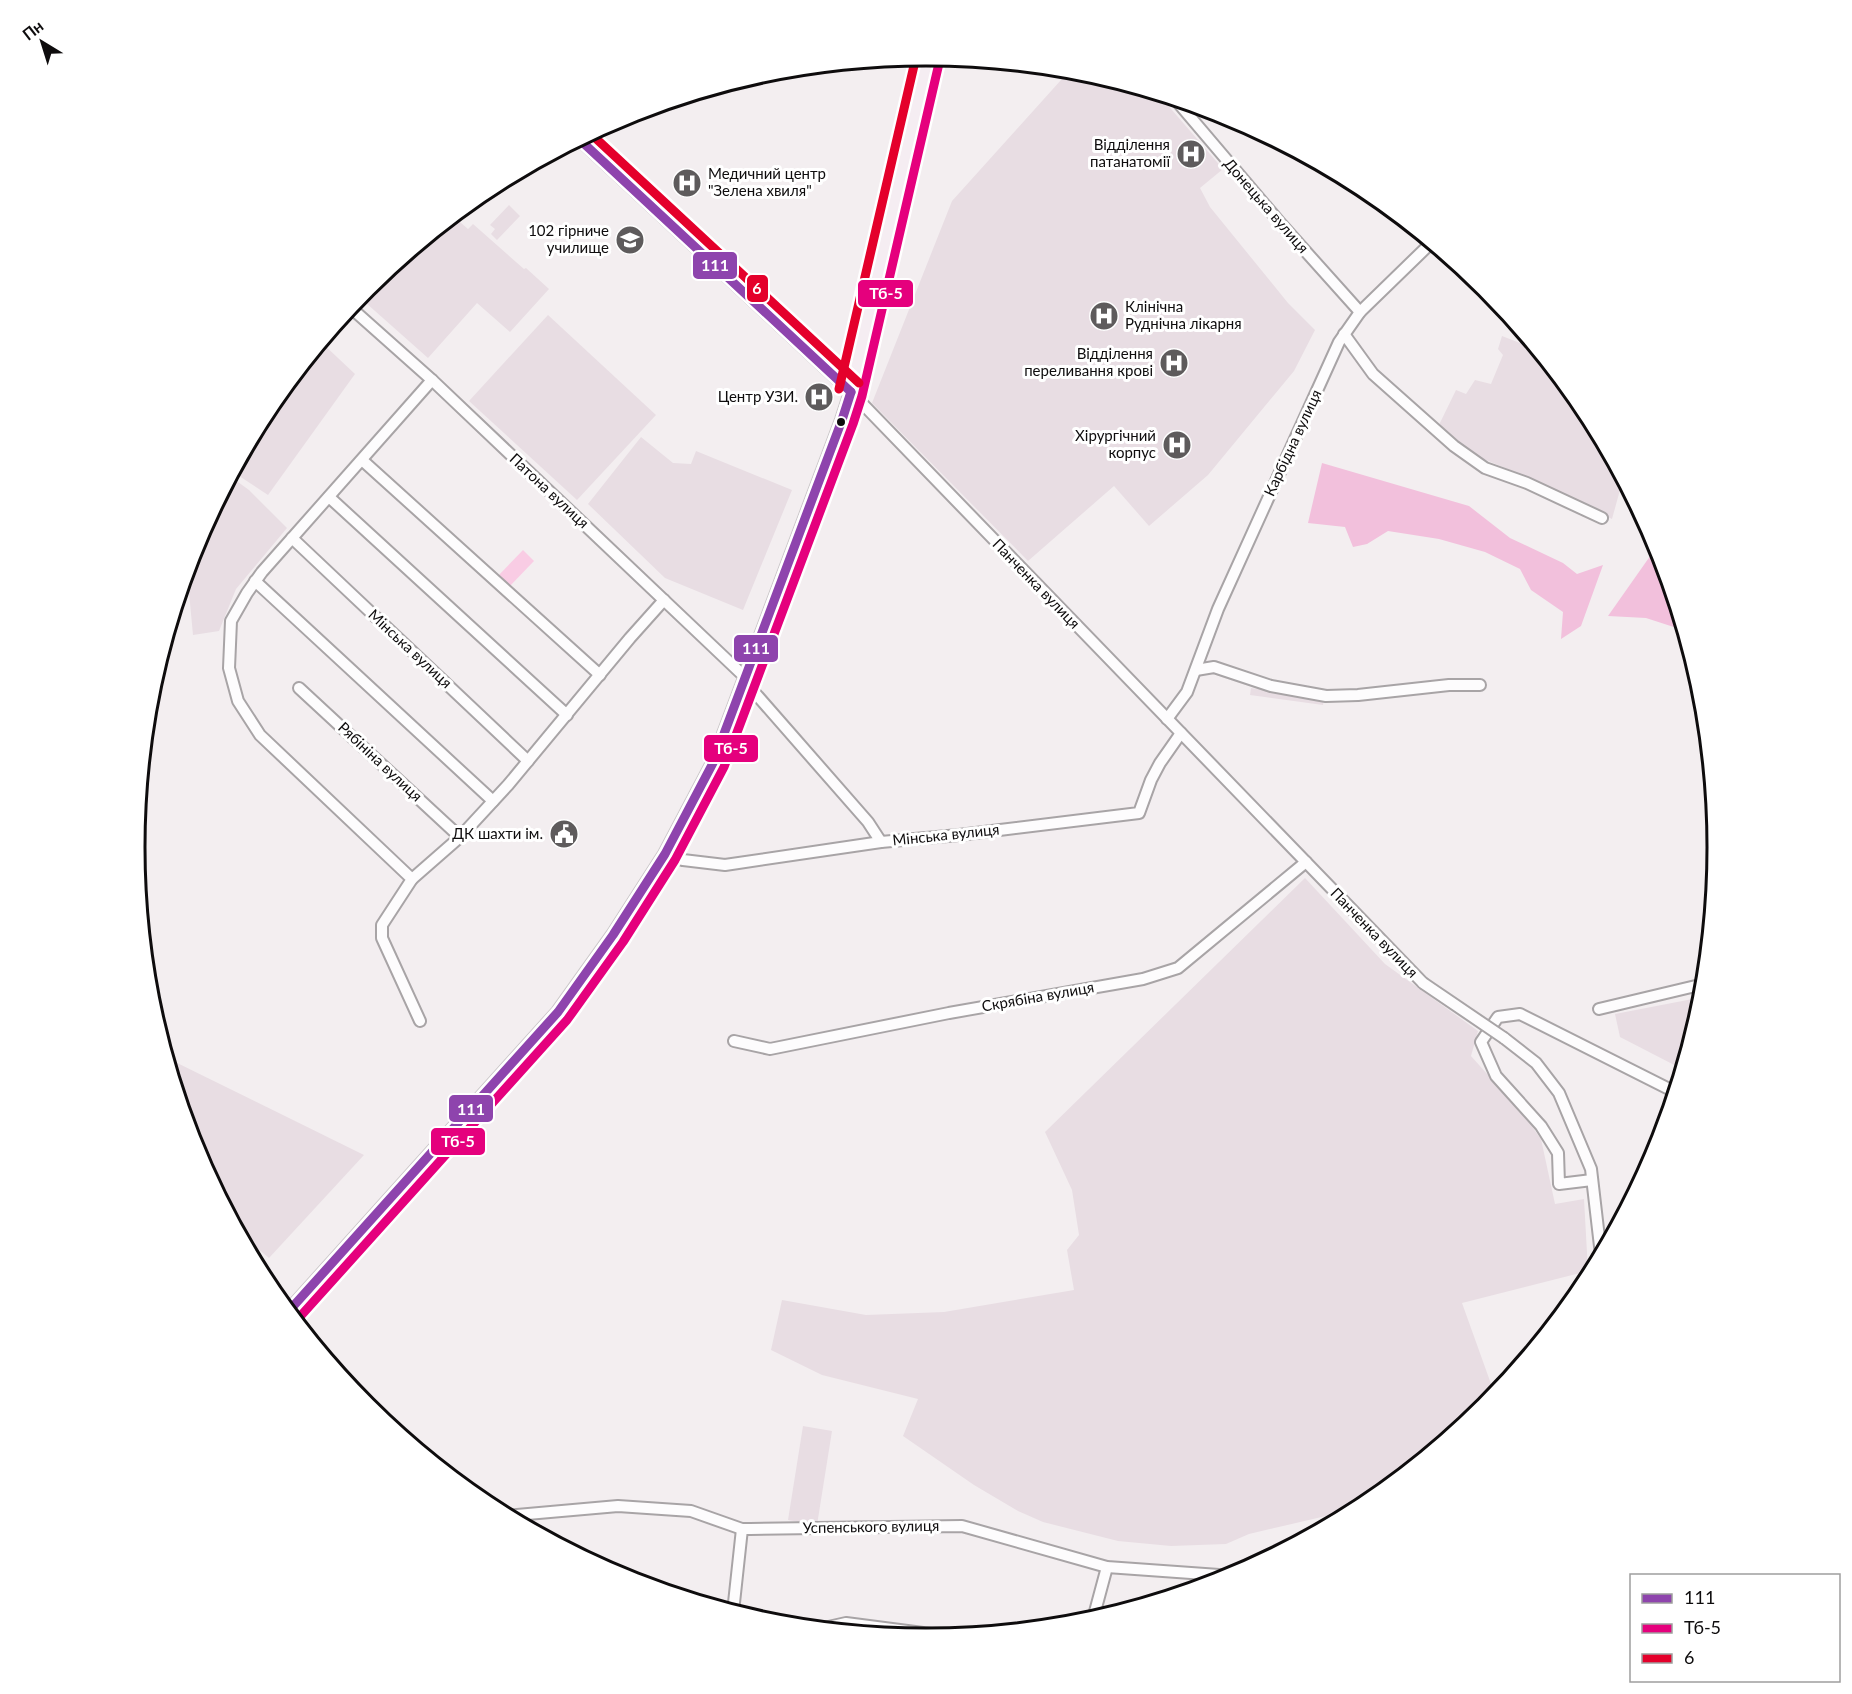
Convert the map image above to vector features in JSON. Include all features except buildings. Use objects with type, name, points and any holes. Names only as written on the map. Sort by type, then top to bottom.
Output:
[{"type":"main road","points":[[294,1305],[558,1012],[613,935],[665,854],[713,763],[851,392],[926,66]]},
{"type":"street","name":"Донецька вулиця","points":[[1183,109],[1360,312]]},
{"type":"street","name":"Панченка вулиця","points":[[585,145],[851,392],[1423,983],[1504,1038],[1536,1063],[1559,1093],[1591,1169],[1599,1242]]},
{"type":"street","name":"Карбідна вулиця","points":[[1167,719],[1187,692],[1218,609],[1339,342],[1360,312],[1426,248]]},
{"type":"street","name":"Патона вулиця","points":[[356,314],[432,380],[746,678]]},
{"type":"street","points":[[1344,334],[1373,374],[1454,446],[1485,468],[1527,483],[1602,518]]},
{"type":"street","points":[[412,879],[260,735],[238,701],[229,668],[231,621],[255,581],[432,380]]},
{"type":"street","points":[[362,460],[600,675]]},
{"type":"street","points":[[329,497],[567,715]]},
{"type":"street","name":"Мінська вулиця","points":[[292,538],[528,761]]},
{"type":"street","points":[[255,581],[493,801]]},
{"type":"street","points":[[420,1021],[382,938],[382,925],[412,879],[460,837],[493,801],[664,600]]},
{"type":"street","points":[[1196,670],[1214,667],[1271,686],[1326,696],[1358,695],[1436,686],[1480,685]]},
{"type":"street","name":"Рябініна вулиця","points":[[299,688],[460,837]]},
{"type":"street","points":[[755,693],[868,822],[881,842]]},
{"type":"street","name":"Мінська вулиця","points":[[665,854],[683,860],[725,865],[881,842],[1139,813],[1151,780],[1181,733]]},
{"type":"street","name":"Скрябіна вулиця","points":[[734,1041],[770,1049],[949,1013],[1143,979],[1178,968],[1306,862]]},
{"type":"street","points":[[1599,1009],[1694,986]]},
{"type":"street","points":[[1592,1180],[1560,1184],[1558,1153],[1541,1126],[1496,1076],[1481,1042],[1498,1017],[1520,1014],[1669,1089]]},
{"type":"street","name":"Успенського вулиця","points":[[522,1515],[618,1506],[691,1511],[742,1529],[962,1526],[1107,1568],[1210,1575]]},
{"type":"street","points":[[734,1603],[742,1529]]},
{"type":"street","points":[[1096,1609],[1107,1568]]},
{"type":"shaded area","name":"Клінічна Руднічна лікарня","points":[[1062,78],[1167,104],[1223,169],[1200,188],[1210,207],[1288,303],[1315,330],[1294,371],[1208,475],[1149,526],[1114,486],[1028,561],[872,403],[952,201]]},
{"type":"shaded area","points":[[509,205],[520,216],[497,240],[491,234],[495,229],[490,225]]},
{"type":"shaded area","points":[[459,221],[468,229],[473,224],[549,289],[510,332],[477,303],[428,358],[366,303],[411,260],[451,227]]},
{"type":"shaded area","points":[[548,315],[656,415],[577,500],[469,401]]},
{"type":"shaded area","points":[[1502,336],[1520,343],[1521,341],[1546,372],[1575,413],[1620,490],[1612,519],[1529,478],[1474,455],[1438,427],[1456,390],[1466,394],[1475,380],[1491,384],[1503,355],[1498,349]]},
{"type":"shaded area","points":[[326,347],[355,374],[268,495],[239,476],[277,413]]},
{"type":"shaded area","points":[[641,437],[673,463],[691,464],[696,451],[792,490],[743,610],[665,578],[588,504]]},
{"type":"shaded area","points":[[1322,463],[1469,506],[1510,538],[1563,563],[1577,574],[1603,565],[1581,626],[1561,639],[1563,612],[1531,590],[1520,569],[1485,552],[1439,539],[1388,531],[1367,544],[1353,547],[1345,527],[1308,523]]},
{"type":"shaded area","points":[[237,481],[249,490],[287,528],[236,589],[219,631],[193,635],[189,589],[204,548]]},
{"type":"shaded area","points":[[523,550],[534,561],[509,587],[498,576]]},
{"type":"shaded area","points":[[1651,555],[1675,627],[1646,618],[1608,616]]},
{"type":"shaded area","points":[[1251,688],[1324,699],[1323,705],[1250,695]]},
{"type":"shaded area","points":[[1305,878],[1385,964],[1478,1031],[1471,1056],[1522,1113],[1541,1139],[1555,1204],[1584,1199],[1587,1261],[1580,1273],[1462,1303],[1491,1385],[1441,1434],[1401,1467],[1328,1515],[1249,1534],[1226,1544],[1171,1546],[1118,1541],[1043,1522],[1018,1511],[974,1485],[903,1436],[918,1399],[822,1375],[771,1350],[782,1300],[866,1315],[944,1312],[1074,1290],[1067,1250],[1079,1235],[1072,1190],[1045,1132]]},
{"type":"shaded area","points":[[1692,999],[1675,1066],[1620,1037],[1615,1014]]},
{"type":"shaded area","points":[[176,1062],[364,1155],[269,1258],[256,1248],[250,1237],[204,1146]]},
{"type":"shaded area","points":[[803,1426],[832,1431],[817,1525],[788,1520]]},
{"type":"transit line","name":"6","points":[[839,389],[914,66]]},
{"type":"transit line","name":"Тб-5","points":[[301,1315],[567,1020],[623,942],[675,860],[724,767],[862,396],[938,66]]},
{"type":"transit line","name":"6","points":[[597,139],[859,383]]},
{"type":"transit line","name":"111","points":[[585,145],[851,392]]},
{"type":"transit line","name":"111","points":[[294,1305],[558,1012],[613,935],[665,854],[713,763],[851,392]]},
{"type":"place","name":"Відділення патанатомії","points":[[1191,154]]},
{"type":"place","name":"Медичний центр \"Зелена хвиля\"","points":[[687,183]]},
{"type":"place","name":"102 гірниче училище","points":[[630,240]]},
{"type":"place","name":"Клінічна Руднічна лікарня","points":[[1104,316]]},
{"type":"place","name":"Відділення переливання крові","points":[[1174,363]]},
{"type":"place","name":"Центр УЗИ.","points":[[819,397]]},
{"type":"place","name":"Хірургічний корпус","points":[[1177,445]]},
{"type":"place","name":"ДК шахти ім.","points":[[564,834]]}]
